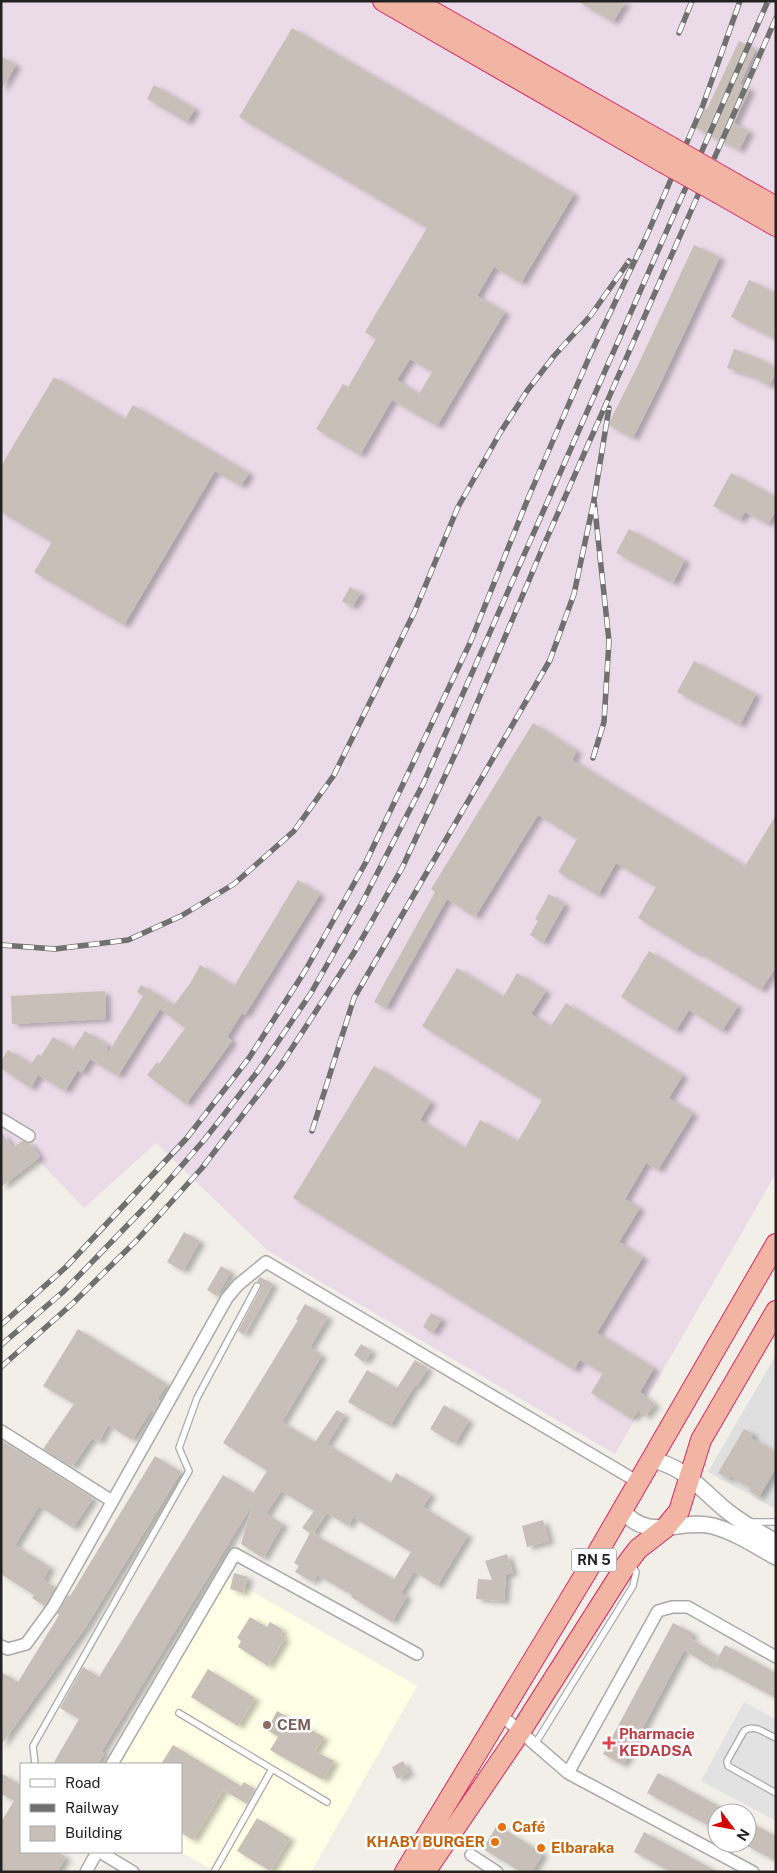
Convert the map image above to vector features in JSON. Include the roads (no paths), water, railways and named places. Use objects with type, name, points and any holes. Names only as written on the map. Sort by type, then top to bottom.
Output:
[{"type":"highway","points":[[383,1],[723,186],[776,226]]},
{"type":"highway","points":[[414,1],[668,155]]},
{"type":"highway","points":[[723,186],[776,207]]},
{"type":"highway","name":"RN 5","points":[[405,1872],[502,1715],[776,1244]]},
{"type":"highway","name":"RN 5","points":[[425,1872],[527,1738],[628,1562],[644,1544],[665,1528],[679,1511],[701,1440],[776,1311]]},
{"type":"highway","points":[[602,1545],[628,1562]]},
{"type":"street","points":[[1,1118],[29,1136]]},
{"type":"street","points":[[1,1646],[8,1649],[26,1644],[53,1607],[227,1298],[238,1285],[266,1262],[638,1482]]},
{"type":"street","points":[[1,1431],[112,1501]]},
{"type":"street","points":[[651,1460],[668,1464],[689,1477],[742,1522],[776,1542]]},
{"type":"street","points":[[622,1510],[631,1520],[644,1526],[665,1528],[692,1525],[712,1526],[732,1534],[776,1557]]},
{"type":"street","points":[[113,1763],[235,1554],[417,1654]]},
{"type":"street","points":[[568,1773],[658,1611],[672,1607],[688,1607],[776,1657]]},
{"type":"street","points":[[502,1715],[568,1773],[753,1872]]},
{"type":"street","points":[[86,1872],[98,1853]]},
{"type":"street","points":[[101,1853],[133,1872]]},
{"type":"street","points":[[471,1855],[497,1872]]},
{"type":"lane","points":[[35,1763],[33,1746],[189,1471],[179,1448],[197,1398],[257,1286]]},
{"type":"lane","points":[[742,1522],[776,1522]]},
{"type":"lane","points":[[179,1713],[327,1802]]},
{"type":"lane","points":[[776,1738],[755,1728],[748,1728],[727,1761],[728,1766],[776,1793]]},
{"type":"lane","points":[[214,1872],[272,1769]]},
{"type":"railway","points":[[679,33],[692,1]]},
{"type":"railway","points":[[1,1325],[66,1267],[186,1139],[249,1058],[305,971],[366,862],[470,643],[529,496],[591,353],[647,235],[703,105],[740,1]]},
{"type":"railway","points":[[1,1345],[63,1292],[149,1203],[205,1139],[258,1071],[311,993],[363,901],[424,782],[768,1]]},
{"type":"railway","points":[[1,1367],[72,1304],[137,1240],[202,1168],[281,1065],[355,951],[402,868],[458,748],[543,547],[776,18]]},
{"type":"railway","points":[[1,945],[55,949],[128,940],[181,916],[234,884],[294,831],[334,775],[414,613],[458,507],[500,433],[527,391],[554,356],[591,315],[629,261]]},
{"type":"railway","points":[[593,758],[604,722],[609,641],[594,500],[609,408]]},
{"type":"railway","points":[[312,1131],[354,998],[550,660],[574,594],[594,500]]},
{"type":"place","name":"CEM","points":[[267,1725]]},
{"type":"place","name":"Pharmacie KEDADSA","points":[[609,1743]]},
{"type":"place","name":"Café","points":[[502,1827]]},
{"type":"place","name":"KHABY BURGER","points":[[495,1842]]},
{"type":"place","name":"Elbaraka","points":[[541,1848]]}]
